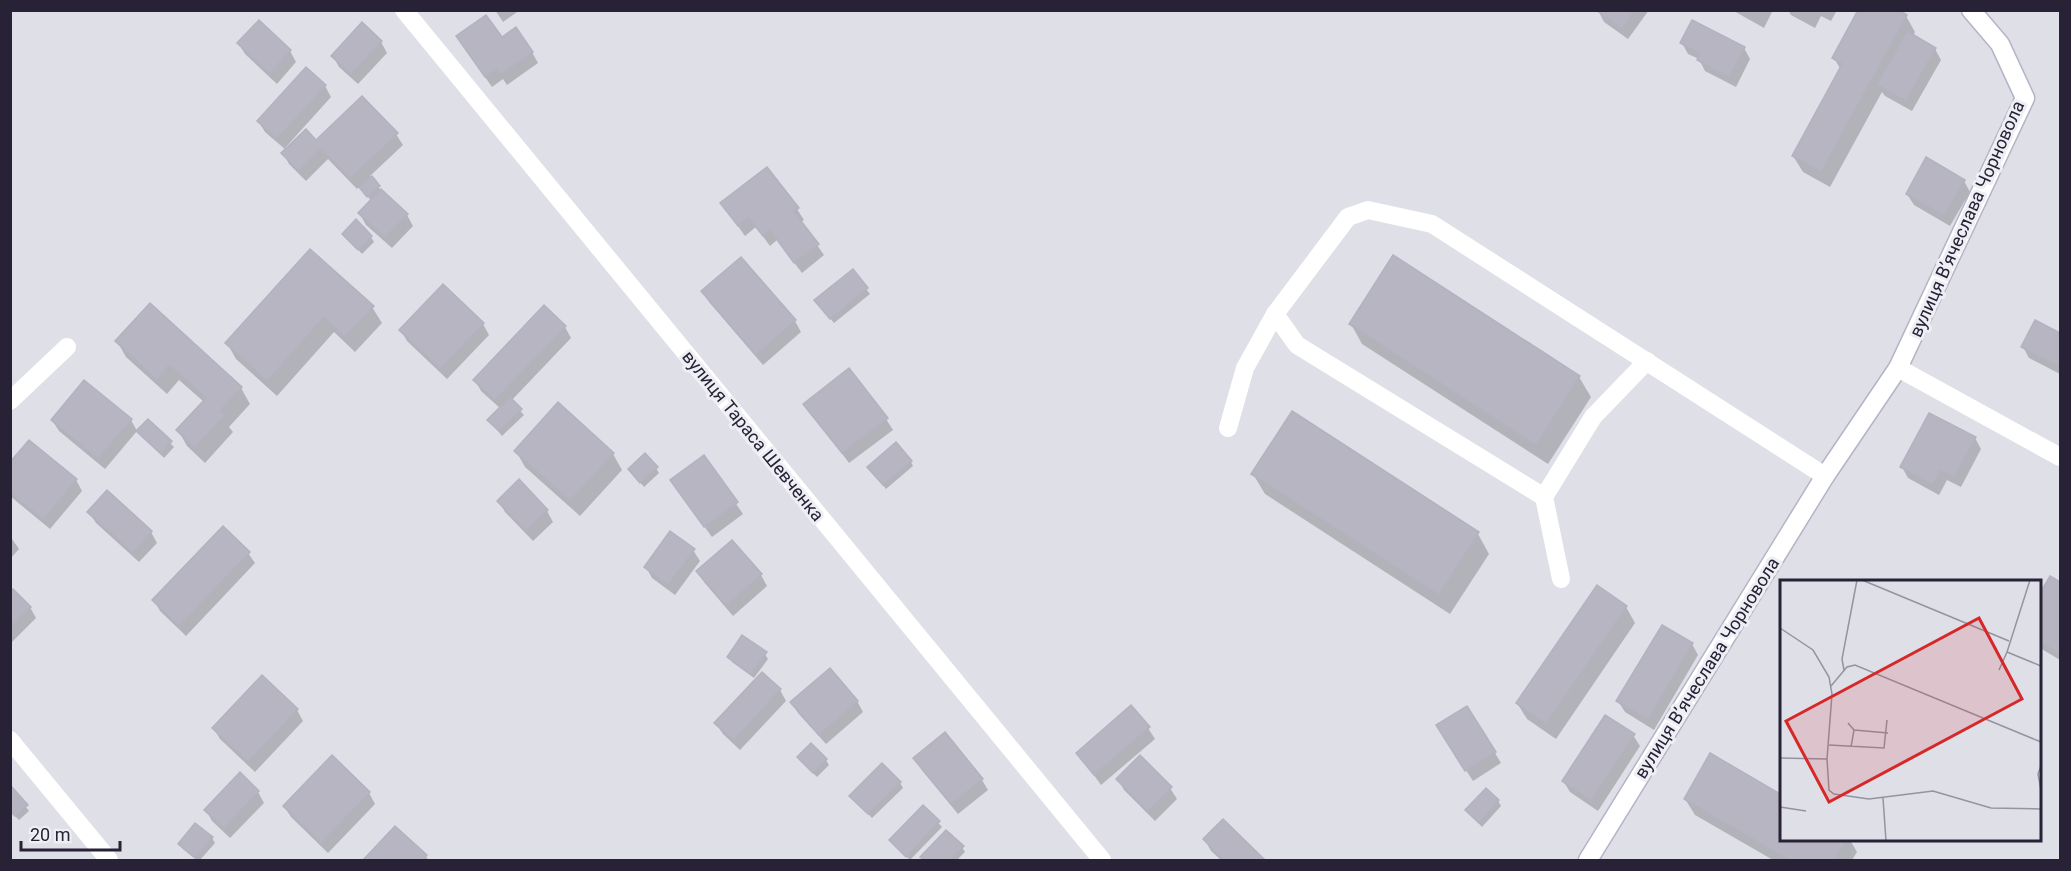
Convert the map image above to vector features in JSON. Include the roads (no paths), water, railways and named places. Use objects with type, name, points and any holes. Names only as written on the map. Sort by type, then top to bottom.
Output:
[{"type":"street","name":"вулиця Тараса Шевченка","points":[[404,10],[1102,861]]},
{"type":"street","name":"вулиця Вʼячеслава Чорновола","points":[[1588,861],[1825,476],[1898,368],[2025,98],[2000,44],[1971,10]]},
{"type":"street","points":[[1228,428],[1245,368],[1275,314],[1348,217],[1368,210],[1432,224],[1825,476]]},
{"type":"street","points":[[1275,314],[1297,345],[1544,497]]},
{"type":"street","points":[[10,401],[67,347]]},
{"type":"street","points":[[1561,579],[1544,497],[1593,417],[1647,361]]},
{"type":"street","points":[[1898,368],[2061,457]]},
{"type":"street","points":[[10,740],[109,861]]}]
